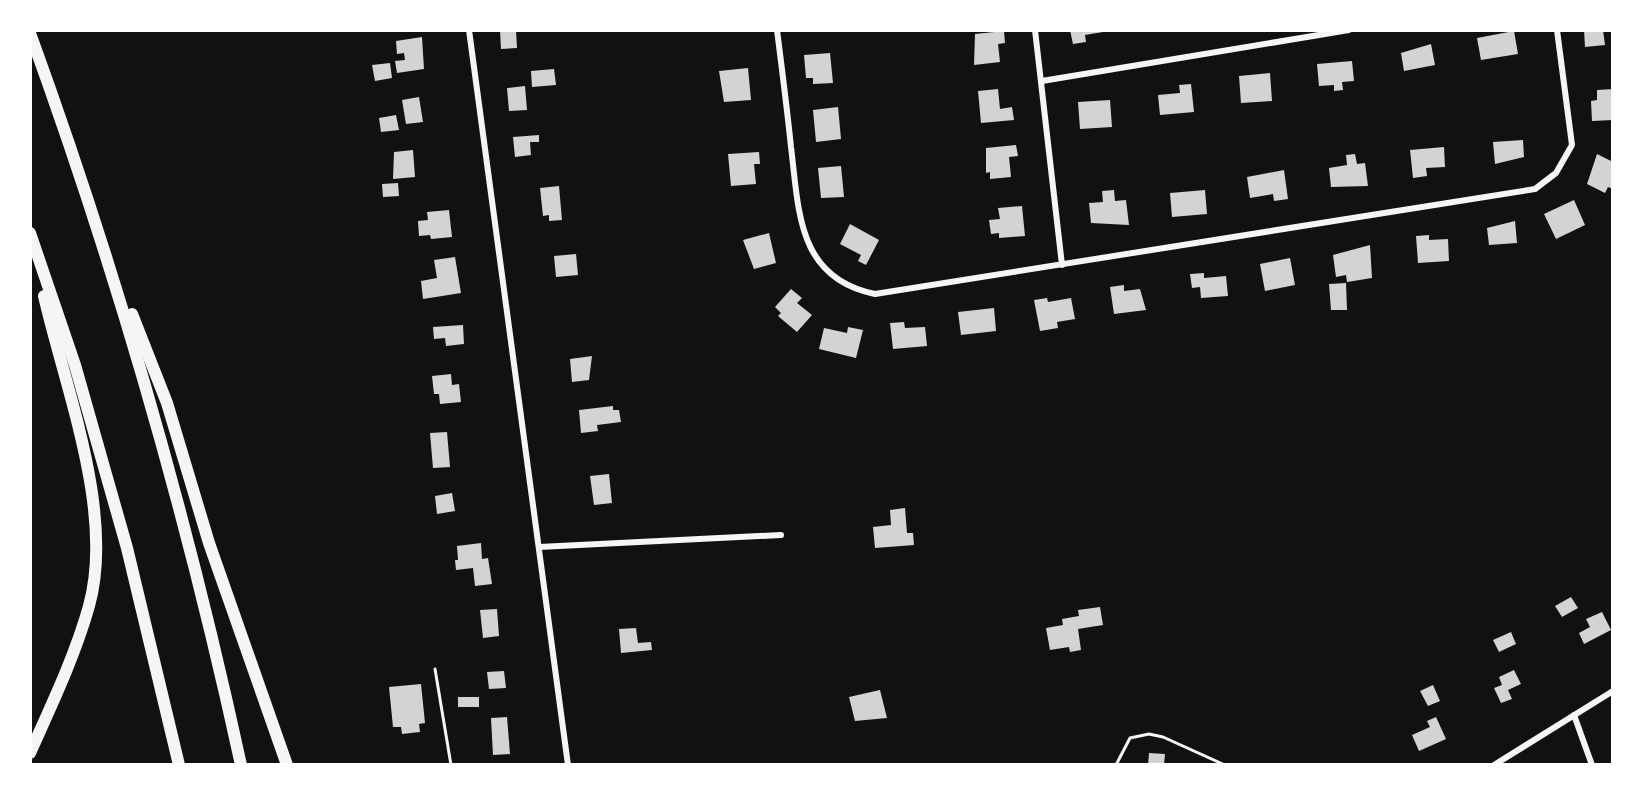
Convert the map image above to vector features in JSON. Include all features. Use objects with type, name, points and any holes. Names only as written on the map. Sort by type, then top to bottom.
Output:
[{"type":"highway","points":[[30,33],[92,210],[167,403],[209,543],[287,765]]},
{"type":"highway","points":[[92,210],[165,455],[241,765]]},
{"type":"highway","points":[[30,233],[62,373],[88,464],[96,551],[89,605],[30,753]]},
{"type":"highway","points":[[30,233],[75,365],[127,548],[179,765]]},
{"type":"street","points":[[469,30],[568,765]]},
{"type":"street","points":[[777,30],[800,219],[812,251],[833,277],[860,291],[891,294],[1535,189],[1556,173],[1572,145],[1557,30]]},
{"type":"street","points":[[1035,30],[1062,265]]},
{"type":"street","points":[[1042,81],[1349,30]]},
{"type":"street","points":[[539,547],[781,535]]},
{"type":"street","points":[[1494,765],[1613,691]]},
{"type":"street","points":[[1574,715],[1592,765]]},
{"type":"lane","points":[[435,669],[451,765]]},
{"type":"lane","points":[[1116,765],[1130,738],[1149,734],[1225,765]]},
{"type":"building","points":[[500,30],[516,30],[517,48],[501,49]]},
{"type":"building","points":[[1070,30],[1103,32],[1085,35],[1086,42],[1073,44]]},
{"type":"building","points":[[1584,30],[1603,30],[1605,45],[1585,47]]},
{"type":"building","points":[[1004,31],[1005,43],[998,44],[1000,62],[974,65],[975,34]]},
{"type":"building","points":[[1514,31],[1518,54],[1481,60],[1477,38]]},
{"type":"building","points":[[422,37],[424,69],[397,73],[395,61],[405,60],[404,53],[397,54],[396,41]]},
{"type":"building","points":[[1431,44],[1435,65],[1404,71],[1401,53]]},
{"type":"building","points":[[830,53],[833,83],[813,84],[813,78],[806,78],[804,55]]},
{"type":"building","points":[[1352,61],[1354,81],[1342,82],[1343,90],[1334,91],[1334,85],[1319,86],[1317,64]]},
{"type":"building","points":[[390,63],[392,78],[375,81],[372,65]]},
{"type":"building","points":[[748,68],[751,100],[724,102],[719,71]]},
{"type":"building","points":[[554,69],[556,85],[532,87],[531,71]]},
{"type":"building","points":[[1270,73],[1272,101],[1241,103],[1239,76]]},
{"type":"building","points":[[1191,84],[1194,112],[1160,115],[1158,95],[1180,93],[1179,85]]},
{"type":"building","points":[[525,86],[527,110],[509,111],[507,88]]},
{"type":"building","points":[[998,89],[1000,109],[1012,107],[1014,120],[981,123],[978,91]]},
{"type":"building","points":[[1613,89],[1613,120],[1592,121],[1591,101],[1597,100],[1597,90]]},
{"type":"building","points":[[419,97],[423,122],[406,124],[402,100]]},
{"type":"building","points":[[1110,100],[1112,127],[1080,129],[1078,102]]},
{"type":"building","points":[[838,107],[841,139],[816,142],[813,110]]},
{"type":"building","points":[[396,115],[399,130],[381,132],[379,118]]},
{"type":"building","points":[[539,135],[539,142],[530,142],[531,155],[515,157],[513,137]]},
{"type":"building","points":[[1523,140],[1524,157],[1495,164],[1493,142]]},
{"type":"building","points":[[1016,145],[1018,156],[1009,157],[1011,177],[990,179],[990,172],[986,173],[986,148]]},
{"type":"building","points":[[1444,147],[1445,167],[1426,168],[1427,176],[1413,178],[1410,150]]},
{"type":"building","points":[[413,150],[415,177],[393,179],[394,152]]},
{"type":"building","points":[[759,152],[760,164],[754,164],[756,184],[731,186],[728,154]]},
{"type":"building","points":[[1355,154],[1357,164],[1365,163],[1368,186],[1331,187],[1329,168],[1347,165],[1346,155]]},
{"type":"building","points":[[1597,154],[1613,162],[1613,189],[1608,187],[1605,193],[1587,184]]},
{"type":"building","points":[[841,166],[844,197],[821,198],[818,168]]},
{"type":"building","points":[[1284,170],[1288,199],[1274,201],[1273,194],[1250,198],[1247,177]]},
{"type":"building","points":[[398,183],[399,196],[383,197],[382,184]]},
{"type":"building","points":[[559,186],[562,220],[549,221],[549,215],[543,216],[540,188]]},
{"type":"building","points":[[1114,190],[1115,201],[1126,200],[1129,225],[1091,223],[1089,203],[1103,202],[1102,191]]},
{"type":"building","points":[[1205,190],[1207,214],[1172,217],[1170,193]]},
{"type":"building","points":[[1574,200],[1585,225],[1556,239],[1544,214]]},
{"type":"building","points":[[1022,206],[1025,236],[999,238],[999,233],[991,234],[989,220],[1000,219],[998,208]]},
{"type":"building","points":[[449,210],[452,237],[431,239],[430,235],[419,236],[418,221],[428,220],[427,212]]},
{"type":"building","points":[[1515,221],[1517,243],[1489,245],[1487,228]]},
{"type":"building","points":[[850,224],[879,240],[866,265],[858,261],[861,255],[840,244]]},
{"type":"building","points":[[769,233],[776,263],[754,269],[743,240]]},
{"type":"building","points":[[1429,235],[1429,240],[1448,239],[1449,261],[1418,263],[1416,236]]},
{"type":"building","points":[[1370,245],[1372,278],[1347,282],[1346,275],[1336,277],[1333,255]]},
{"type":"building","points":[[576,254],[578,275],[556,277],[554,256]]},
{"type":"building","points":[[455,257],[461,293],[423,299],[421,281],[437,278],[434,260]]},
{"type":"building","points":[[1290,258],[1295,285],[1265,291],[1260,264]]},
{"type":"building","points":[[1204,273],[1204,278],[1226,276],[1228,296],[1201,298],[1200,287],[1192,288],[1190,274]]},
{"type":"building","points":[[1346,283],[1347,310],[1331,310],[1329,284]]},
{"type":"building","points":[[1124,285],[1124,291],[1140,289],[1146,310],[1114,314],[1110,287]]},
{"type":"building","points":[[791,289],[802,298],[797,303],[812,315],[797,332],[778,316],[781,313],[775,307]]},
{"type":"building","points":[[1047,298],[1048,302],[1071,298],[1075,319],[1057,322],[1058,328],[1040,331],[1034,300]]},
{"type":"building","points":[[994,308],[996,331],[961,335],[958,312]]},
{"type":"building","points":[[904,322],[905,328],[925,327],[927,346],[893,349],[890,323]]},
{"type":"building","points":[[463,325],[464,344],[446,346],[445,338],[434,339],[433,327]]},
{"type":"building","points":[[848,327],[863,330],[856,358],[819,349],[824,328],[847,333]]},
{"type":"building","points":[[592,356],[589,380],[572,382],[570,359]]},
{"type":"building","points":[[451,374],[452,385],[459,384],[461,402],[440,404],[439,394],[434,394],[432,376]]},
{"type":"building","points":[[613,406],[613,410],[619,410],[621,422],[597,425],[598,431],[581,433],[579,410]]},
{"type":"building","points":[[447,432],[450,467],[433,468],[430,433]]},
{"type":"building","points":[[609,474],[612,503],[594,505],[590,476]]},
{"type":"building","points":[[452,493],[455,511],[437,514],[435,496]]},
{"type":"building","points":[[905,508],[907,533],[913,533],[914,545],[875,548],[873,527],[891,525],[890,510]]},
{"type":"building","points":[[481,543],[482,559],[488,558],[492,584],[475,586],[473,568],[456,570],[455,560],[458,560],[457,546]]},
{"type":"building","points":[[1571,597],[1578,608],[1562,617],[1555,606]]},
{"type":"building","points":[[1100,607],[1103,625],[1078,629],[1081,650],[1070,652],[1069,647],[1050,650],[1046,628],[1063,625],[1062,619],[1079,616],[1078,610]]},
{"type":"building","points":[[497,609],[499,636],[483,638],[480,610]]},
{"type":"building","points":[[1602,612],[1611,630],[1584,644],[1579,633],[1590,627],[1586,619]]},
{"type":"building","points":[[636,628],[638,643],[651,642],[652,650],[621,653],[619,629]]},
{"type":"building","points":[[1511,632],[1516,644],[1499,652],[1493,640]]},
{"type":"building","points":[[1514,670],[1521,684],[1508,690],[1512,699],[1501,703],[1494,688],[1502,685],[1499,677]]},
{"type":"building","points":[[504,671],[506,688],[489,689],[487,672]]},
{"type":"building","points":[[421,684],[425,723],[419,724],[420,732],[402,734],[401,727],[393,727],[389,687]]},
{"type":"building","points":[[1433,685],[1440,701],[1428,706],[1420,691]]},
{"type":"building","points":[[880,690],[887,718],[855,721],[849,697]]},
{"type":"building","points":[[458,697],[479,697],[479,707],[458,707]]},
{"type":"building","points":[[507,717],[510,754],[493,755],[491,718]]},
{"type":"building","points":[[1436,717],[1446,739],[1419,751],[1412,735],[1430,727],[1427,721]]},
{"type":"building","points":[[1149,753],[1165,754],[1164,765],[1148,765]]}]
